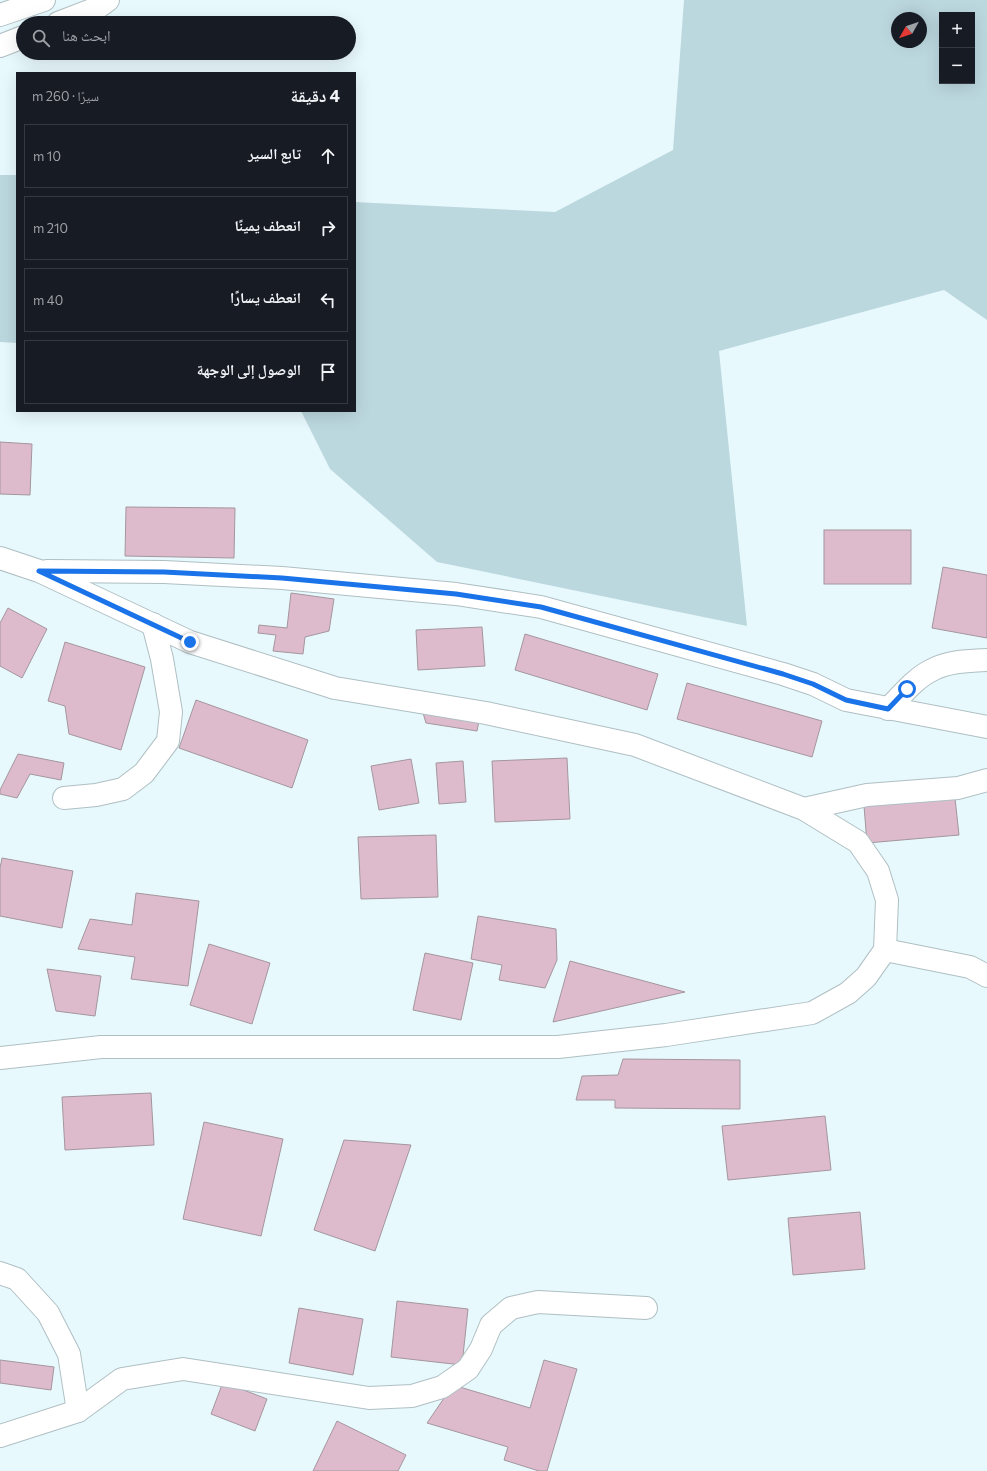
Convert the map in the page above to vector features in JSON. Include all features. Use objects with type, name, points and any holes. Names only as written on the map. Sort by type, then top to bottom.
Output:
[{"type":"street","points":[[0,15],[44,0]]},
{"type":"street","points":[[76,16],[97,8],[108,0]]},
{"type":"street","points":[[0,46],[16,40]]},
{"type":"street","points":[[0,558],[39,571],[190,642],[335,688],[486,713],[635,745],[804,809],[858,842],[878,871],[887,900],[885,950],[866,977],[852,989],[812,1013],[666,1035],[558,1047],[101,1046],[0,1058]]},
{"type":"street","points":[[39,571],[164,572],[282,578],[456,594],[541,607],[783,674],[813,684],[846,700],[987,727]]},
{"type":"street","points":[[64,798],[96,795],[123,789],[144,773],[168,741],[171,712],[162,659],[153,624]]},
{"type":"street","points":[[888,709],[907,689],[932,670],[959,662],[987,660]]},
{"type":"street","points":[[804,809],[867,796],[958,788],[987,780]]},
{"type":"street","points":[[885,950],[970,967],[987,976]]},
{"type":"street","points":[[0,1273],[16,1279],[48,1313],[69,1354],[78,1411]]},
{"type":"street","points":[[0,1436],[78,1411],[122,1379],[183,1369],[369,1398],[412,1396],[442,1387],[468,1369],[481,1349],[491,1325],[511,1308],[538,1302],[646,1308]]},
{"type":"shaded area","points":[[684,0],[987,0],[987,320],[944,290],[719,351],[747,626],[437,562],[330,469],[302,412],[356,412],[356,202],[555,212],[673,150]]},
{"type":"shaded area","points":[[0,175],[16,175],[16,343],[0,342]]},
{"type":"building","points":[[0,442],[32,444],[30,495],[0,494]]},
{"type":"building","points":[[126,507],[235,508],[234,558],[125,556]]},
{"type":"building","points":[[824,530],[911,530],[911,584],[824,584]]},
{"type":"building","points":[[943,567],[987,575],[987,638],[932,628]]},
{"type":"building","points":[[291,593],[334,599],[329,631],[305,637],[303,654],[273,651],[276,635],[258,633],[259,625],[287,628]]},
{"type":"building","points":[[8,608],[47,629],[22,678],[0,666],[0,623]]},
{"type":"building","points":[[482,627],[485,666],[418,670],[416,630]]},
{"type":"building","points":[[525,634],[658,674],[647,710],[515,670]]},
{"type":"building","points":[[65,642],[145,667],[121,750],[69,734],[65,706],[48,701]]},
{"type":"building","points":[[687,683],[822,721],[812,757],[677,719]]},
{"type":"building","points":[[196,700],[308,740],[292,788],[179,748]]},
{"type":"building","points":[[423,713],[479,721],[477,731],[426,723]]},
{"type":"building","points":[[18,754],[64,763],[61,780],[30,774],[17,798],[0,794],[0,790]]},
{"type":"building","points":[[567,758],[570,819],[495,822],[492,761]]},
{"type":"building","points":[[411,759],[419,803],[379,810],[371,766]]},
{"type":"building","points":[[463,761],[466,802],[439,804],[436,763]]},
{"type":"building","points":[[955,798],[959,835],[867,843],[864,806]]},
{"type":"building","points":[[436,835],[438,897],[361,899],[358,837]]},
{"type":"building","points":[[2,858],[73,871],[62,928],[0,916],[0,868]]},
{"type":"building","points":[[136,893],[199,901],[188,986],[131,979],[135,957],[78,949],[90,919],[132,925]]},
{"type":"building","points":[[478,916],[556,929],[557,960],[545,988],[499,980],[502,965],[471,959]]},
{"type":"building","points":[[209,944],[270,963],[252,1024],[190,1005]]},
{"type":"building","points":[[425,953],[473,963],[461,1020],[413,1010]]},
{"type":"building","points":[[570,961],[685,992],[553,1022]]},
{"type":"building","points":[[47,969],[101,976],[95,1016],[56,1011]]},
{"type":"building","points":[[623,1059],[740,1060],[740,1109],[615,1108],[615,1100],[576,1100],[582,1076],[618,1075]]},
{"type":"building","points":[[151,1093],[154,1145],[65,1150],[62,1097]]},
{"type":"building","points":[[825,1116],[831,1170],[728,1180],[722,1126]]},
{"type":"building","points":[[204,1122],[283,1139],[261,1236],[183,1219]]},
{"type":"building","points":[[344,1140],[411,1145],[375,1251],[314,1230]]},
{"type":"building","points":[[860,1212],[865,1269],[793,1275],[788,1218]]},
{"type":"building","points":[[397,1301],[468,1309],[462,1365],[391,1357]]},
{"type":"building","points":[[299,1308],[363,1319],[353,1375],[289,1363]]},
{"type":"building","points":[[0,1360],[54,1367],[51,1390],[0,1383]]},
{"type":"building","points":[[544,1360],[577,1369],[547,1471],[539,1471],[504,1460],[508,1447],[427,1423],[453,1385],[530,1408]]},
{"type":"building","points":[[223,1382],[267,1399],[255,1431],[211,1414]]},
{"type":"building","points":[[337,1421],[406,1455],[398,1471],[313,1471]]},
{"type":"route","points":[[190,642],[39,571],[164,572],[282,578],[456,594],[541,607],[783,674],[813,684],[846,700],[888,709],[907,689]]}]
